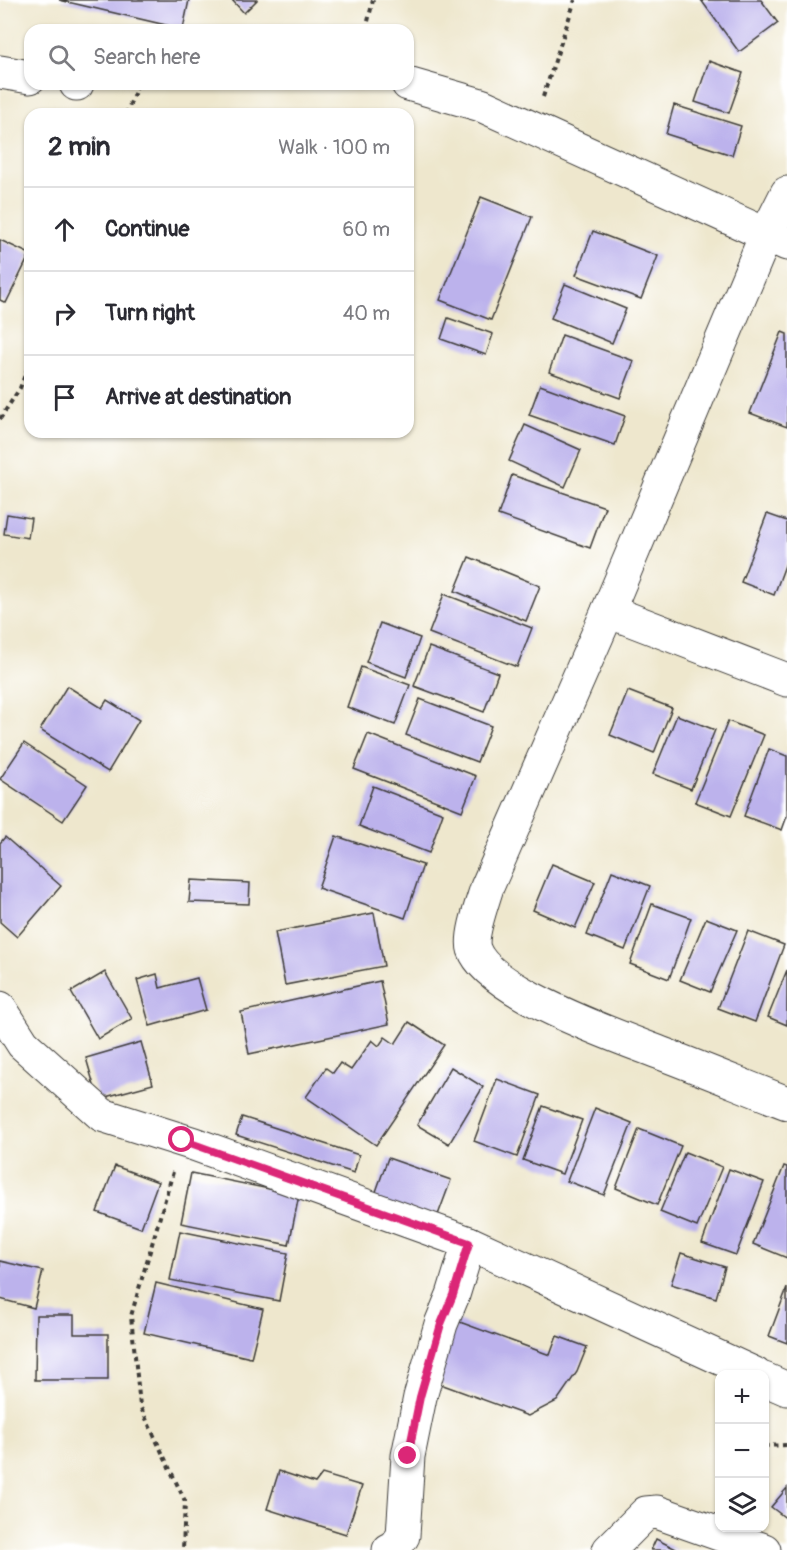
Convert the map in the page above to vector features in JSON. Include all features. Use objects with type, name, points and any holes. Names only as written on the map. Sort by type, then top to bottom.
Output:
[{"type":"street","points":[[0,72],[24,75]]},
{"type":"street","points":[[414,86],[481,105],[776,239]]},
{"type":"street","points":[[787,193],[776,239],[608,611],[487,887],[476,924],[474,949],[485,964],[502,980],[560,1013],[787,1103]]},
{"type":"street","points":[[608,611],[787,680]]},
{"type":"street","points":[[0,1008],[23,1044],[102,1115],[182,1140],[469,1243],[746,1370]]},
{"type":"street","points":[[389,1550],[395,1547],[403,1536],[408,1456],[420,1397],[441,1324],[453,1295],[469,1243]]},
{"type":"street","points":[[769,1381],[787,1389]]},
{"type":"street","points":[[609,1550],[646,1513],[657,1512],[764,1550]]},
{"type":"path","points":[[367,24],[373,0]]},
{"type":"path","points":[[532,129],[575,0]]},
{"type":"path","points":[[128,108],[136,90]]},
{"type":"path","points":[[0,419],[24,378]]},
{"type":"path","points":[[182,1140],[131,1316],[140,1406],[186,1501],[183,1550]]},
{"type":"path","points":[[769,1446],[787,1445]]},
{"type":"building","points":[[59,0],[189,0],[184,24],[162,24]]},
{"type":"building","points":[[232,0],[257,0],[244,13]]},
{"type":"building","points":[[701,0],[761,0],[778,23],[739,52]]},
{"type":"building","points":[[709,61],[743,73],[729,113],[695,102]]},
{"type":"building","points":[[674,105],[741,126],[732,155],[666,134]]},
{"type":"building","points":[[481,197],[532,217],[491,320],[440,300]]},
{"type":"building","points":[[593,231],[658,256],[641,299],[576,275]]},
{"type":"building","points":[[0,240],[24,251],[24,266],[6,303],[0,300]]},
{"type":"building","points":[[565,284],[626,309],[612,343],[551,318]]},
{"type":"building","points":[[448,318],[493,334],[486,355],[441,339]]},
{"type":"building","points":[[782,332],[787,334],[787,427],[750,413]]},
{"type":"building","points":[[562,335],[634,361],[620,398],[549,372]]},
{"type":"building","points":[[540,385],[625,416],[615,445],[529,415]]},
{"type":"building","points":[[525,425],[581,450],[565,487],[509,461]]},
{"type":"building","points":[[512,475],[605,507],[590,548],[498,515]]},
{"type":"building","points":[[7,514],[31,518],[28,538],[4,534]]},
{"type":"building","points":[[767,514],[787,521],[787,560],[774,595],[741,582]]},
{"type":"building","points":[[469,557],[540,586],[526,621],[455,591]]},
{"type":"building","points":[[444,594],[532,628],[517,667],[429,633]]},
{"type":"building","points":[[380,623],[420,638],[406,677],[366,662]]},
{"type":"building","points":[[429,647],[498,673],[484,712],[414,686]]},
{"type":"building","points":[[361,667],[410,685],[395,725],[347,707]]},
{"type":"building","points":[[67,686],[102,708],[107,700],[139,720],[108,772],[40,730]]},
{"type":"building","points":[[628,691],[672,708],[654,753],[610,735]]},
{"type":"building","points":[[420,699],[491,726],[477,762],[406,735]]},
{"type":"building","points":[[677,715],[715,730],[691,789],[653,774]]},
{"type":"building","points":[[728,721],[764,735],[731,816],[695,802]]},
{"type":"building","points":[[368,734],[476,776],[462,811],[354,769]]},
{"type":"building","points":[[24,743],[87,785],[63,821],[0,779]]},
{"type":"building","points":[[769,749],[787,756],[787,816],[782,830],[744,816]]},
{"type":"building","points":[[373,786],[443,813],[429,853],[359,826]]},
{"type":"building","points":[[336,836],[423,865],[405,918],[318,888]]},
{"type":"building","points":[[5,837],[61,886],[17,937],[0,922],[0,843]]},
{"type":"building","points":[[552,864],[595,882],[575,928],[533,910]]},
{"type":"building","points":[[612,871],[650,886],[625,950],[587,935]]},
{"type":"building","points":[[191,880],[250,883],[249,904],[189,902]]},
{"type":"building","points":[[652,904],[691,918],[669,979],[630,964]]},
{"type":"building","points":[[374,913],[384,966],[285,985],[275,932]]},
{"type":"building","points":[[706,918],[737,930],[710,992],[680,980]]},
{"type":"building","points":[[748,931],[784,945],[755,1022],[718,1008]]},
{"type":"building","points":[[787,970],[787,1025],[768,1017]]},
{"type":"building","points":[[105,972],[132,1019],[98,1039],[71,992]]},
{"type":"building","points":[[157,974],[160,988],[197,978],[206,1010],[150,1026],[137,980]]},
{"type":"building","points":[[380,981],[389,1024],[249,1054],[241,1012]]},
{"type":"building","points":[[409,1022],[444,1045],[376,1145],[306,1097],[326,1068],[333,1073],[340,1063],[351,1070],[372,1040],[379,1046],[385,1037],[395,1044]]},
{"type":"building","points":[[141,1042],[153,1084],[98,1099],[86,1058]]},
{"type":"building","points":[[451,1067],[483,1087],[449,1144],[417,1125]]},
{"type":"building","points":[[497,1079],[540,1095],[517,1157],[474,1141]]},
{"type":"building","points":[[543,1106],[582,1120],[562,1174],[523,1160]]},
{"type":"building","points":[[595,1108],[632,1123],[604,1195],[567,1181]]},
{"type":"building","points":[[242,1117],[359,1155],[354,1173],[236,1135]]},
{"type":"building","points":[[639,1129],[681,1146],[657,1205],[616,1188]]},
{"type":"building","points":[[685,1152],[722,1167],[697,1227],[660,1212]]},
{"type":"building","points":[[388,1158],[451,1180],[435,1223],[373,1200]]},
{"type":"building","points":[[115,1166],[158,1182],[141,1228],[97,1212]]},
{"type":"building","points":[[784,1166],[787,1167],[787,1258],[753,1244]]},
{"type":"building","points":[[729,1169],[764,1182],[736,1255],[702,1243]]},
{"type":"building","points":[[191,1173],[299,1195],[289,1245],[181,1223]]},
{"type":"building","points":[[180,1231],[288,1253],[279,1301],[170,1280]]},
{"type":"building","points":[[681,1253],[725,1267],[716,1298],[671,1284]]},
{"type":"building","points":[[0,1261],[43,1271],[34,1308],[0,1299]]},
{"type":"building","points":[[156,1283],[263,1309],[251,1358],[144,1333]]},
{"type":"building","points":[[787,1288],[787,1343],[769,1336]]},
{"type":"building","points":[[36,1315],[74,1315],[74,1334],[108,1334],[108,1380],[35,1380]]},
{"type":"building","points":[[457,1321],[550,1355],[557,1336],[587,1347],[577,1372],[557,1401],[528,1416],[435,1382]]},
{"type":"building","points":[[279,1471],[315,1483],[322,1474],[362,1486],[346,1534],[267,1509]]},
{"type":"building","points":[[787,1488],[787,1519],[771,1507]]},
{"type":"building","points":[[656,1539],[678,1550],[651,1550]]},
{"type":"route","points":[[182,1140],[469,1243],[453,1295],[441,1324],[420,1397],[408,1456]]}]
